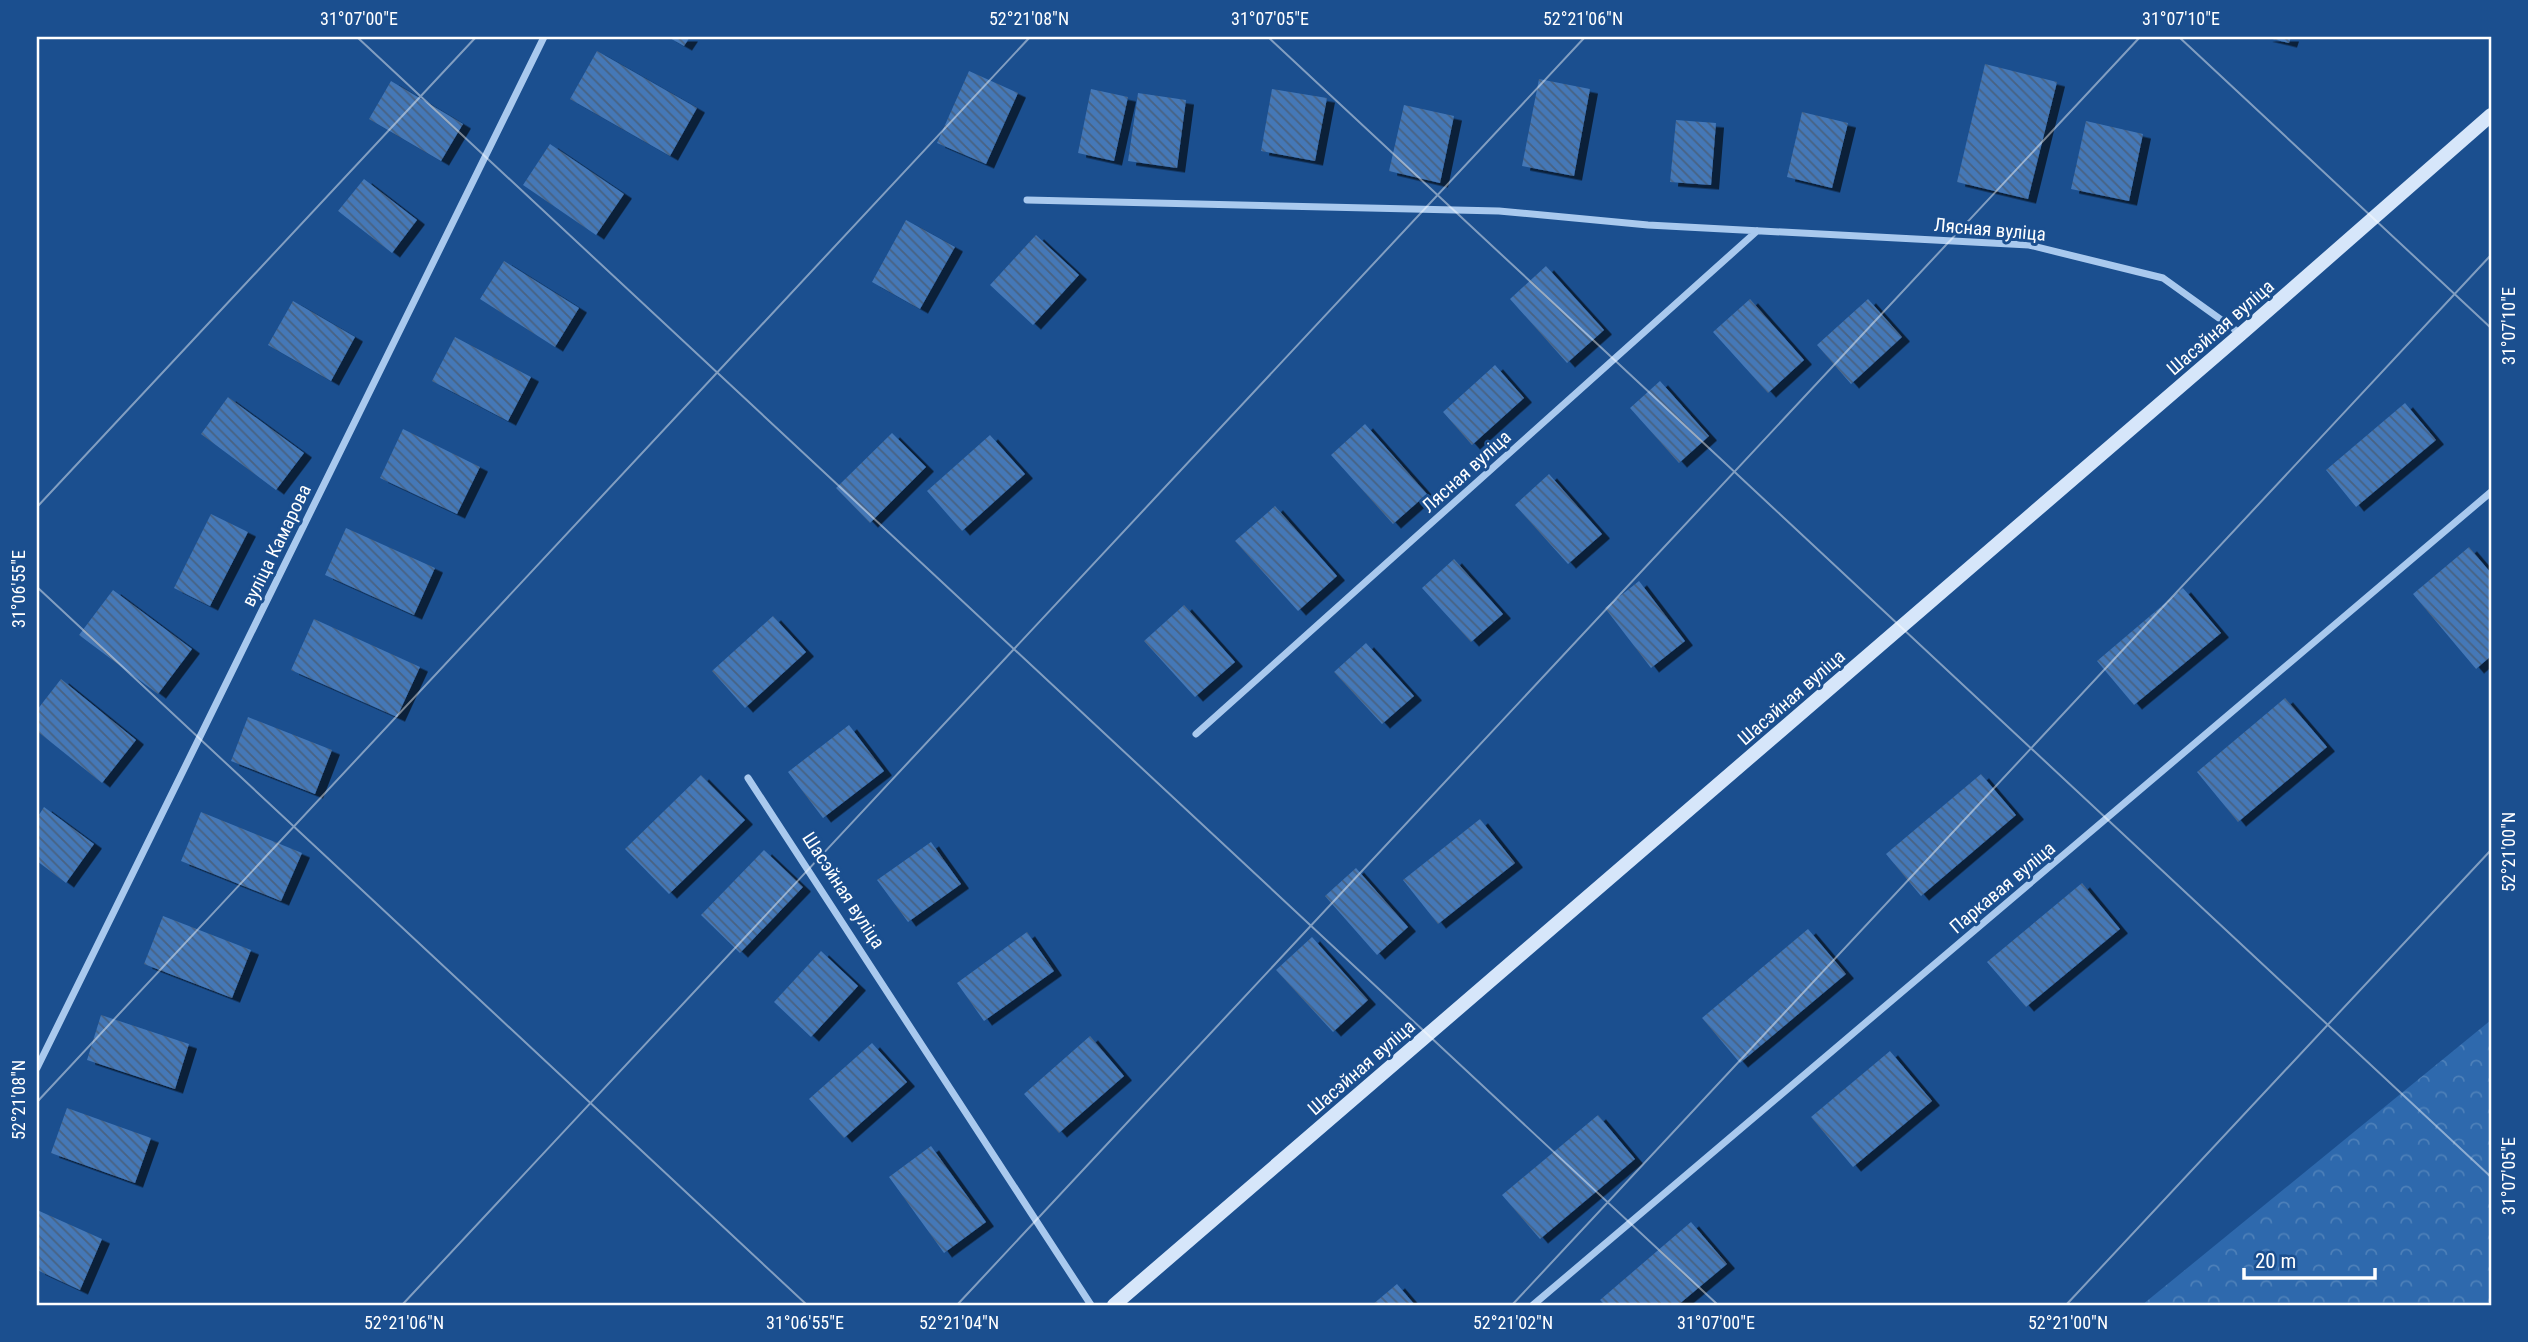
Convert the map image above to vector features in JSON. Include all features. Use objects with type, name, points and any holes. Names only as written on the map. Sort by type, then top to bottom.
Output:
[{"type":"street","name":"вуліца Камарова","points":[[37,1068],[544,37]]},
{"type":"street","name":"Шасэйная вуліца","points":[[1114,1305],[2491,116]]},
{"type":"street","name":"Лясная вуліца","points":[[1027,200],[1499,211],[1648,225],[2029,245],[2163,278],[2241,334]]},
{"type":"street","name":"Лясная вуліца","points":[[1196,734],[1757,231]]},
{"type":"street","name":"Паркавая вуліца","points":[[1533,1305],[2491,492]]},
{"type":"street","name":"Шасэйная вуліца","points":[[748,778],[1091,1305]]},
{"type":"green space","points":[[2491,1020],[2491,1305],[2142,1305]]},
{"type":"building","points":[[668,37],[690,37],[684,46]]},
{"type":"building","points":[[2264,37],[2291,37],[2289,43]]},
{"type":"building","points":[[597,51],[697,108],[670,156],[570,99]]},
{"type":"building","points":[[1985,64],[2057,82],[2028,199],[1957,182]]},
{"type":"building","points":[[969,71],[1018,93],[986,164],[937,143]]},
{"type":"building","points":[[1539,79],[1590,89],[1574,176],[1522,166]]},
{"type":"building","points":[[391,81],[463,124],[441,161],[369,119]]},
{"type":"building","points":[[1091,89],[1128,97],[1114,161],[1078,153]]},
{"type":"building","points":[[1272,89],[1327,98],[1315,161],[1261,151]]},
{"type":"building","points":[[1138,93],[1186,100],[1177,168],[1128,161]]},
{"type":"building","points":[[1404,105],[1454,116],[1440,183],[1389,171]]},
{"type":"building","points":[[1802,112],[1848,123],[1832,188],[1787,177]]},
{"type":"building","points":[[1676,120],[1716,123],[1711,185],[1670,182]]},
{"type":"building","points":[[2086,121],[2143,134],[2129,201],[2071,189]]},
{"type":"building","points":[[550,144],[624,194],[596,235],[523,185]]},
{"type":"building","points":[[364,179],[417,220],[392,253],[338,211]]},
{"type":"building","points":[[906,220],[955,247],[920,309],[872,282]]},
{"type":"building","points":[[1036,235],[1079,275],[1033,325],[990,285]]},
{"type":"building","points":[[504,261],[579,308],[555,347],[480,299]]},
{"type":"building","points":[[1546,266],[1604,330],[1567,363],[1510,299]]},
{"type":"building","points":[[1750,299],[1804,360],[1768,393],[1713,332]]},
{"type":"building","points":[[1868,299],[1902,337],[1851,384],[1817,345]]},
{"type":"building","points":[[293,301],[355,337],[331,381],[268,345]]},
{"type":"building","points":[[455,337],[531,377],[508,421],[432,381]]},
{"type":"building","points":[[1495,365],[1524,398],[1472,445],[1443,412]]},
{"type":"building","points":[[1660,381],[1709,436],[1679,463],[1630,408]]},
{"type":"building","points":[[228,397],[304,453],[276,490],[201,434]]},
{"type":"building","points":[[2405,403],[2436,440],[2356,507],[2326,470]]},
{"type":"building","points":[[1365,424],[1427,494],[1393,524],[1331,455]]},
{"type":"building","points":[[403,429],[480,467],[457,514],[380,478]]},
{"type":"building","points":[[892,433],[926,467],[870,523],[836,488]]},
{"type":"building","points":[[990,435],[1025,474],[962,531],[927,491]]},
{"type":"building","points":[[1549,474],[1602,534],[1568,564],[1515,505]]},
{"type":"building","points":[[1275,506],[1337,576],[1298,611],[1235,541]]},
{"type":"building","points":[[211,514],[248,532],[210,606],[174,588]]},
{"type":"building","points":[[346,528],[435,568],[414,615],[325,575]]},
{"type":"building","points":[[2469,547],[2491,573],[2491,656],[2476,669],[2413,594]]},
{"type":"building","points":[[1454,559],[1503,614],[1471,642],[1422,588]]},
{"type":"building","points":[[1639,581],[1685,641],[1651,668],[1605,608]]},
{"type":"building","points":[[2183,588],[2221,633],[2134,705],[2097,661]]},
{"type":"building","points":[[113,590],[192,649],[158,694],[79,635]]},
{"type":"building","points":[[1184,605],[1235,662],[1195,697],[1144,641]]},
{"type":"building","points":[[773,616],[806,652],[745,708],[712,671]]},
{"type":"building","points":[[314,619],[420,667],[397,717],[291,670]]},
{"type":"building","points":[[1366,643],[1414,696],[1382,724],[1334,672]]},
{"type":"building","points":[[61,679],[136,740],[102,783],[37,731],[37,710]]},
{"type":"building","points":[[2285,698],[2327,747],[2238,822],[2197,772]]},
{"type":"building","points":[[248,717],[332,750],[315,794],[231,761]]},
{"type":"building","points":[[849,725],[884,771],[823,818],[788,772]]},
{"type":"building","points":[[1981,774],[2016,815],[1921,896],[1886,854]]},
{"type":"building","points":[[701,775],[745,820],[669,894],[625,849]]},
{"type":"building","points":[[44,807],[94,844],[66,883],[37,861],[37,818]]},
{"type":"building","points":[[201,812],[302,853],[281,901],[181,861]]},
{"type":"building","points":[[1480,819],[1515,863],[1438,924],[1403,880]]},
{"type":"building","points":[[931,842],[961,884],[908,922],[877,880]]},
{"type":"building","points":[[764,850],[803,887],[740,953],[701,915]]},
{"type":"building","points":[[1356,868],[1408,927],[1377,955],[1325,896]]},
{"type":"building","points":[[2082,883],[2120,929],[2026,1007],[1987,962]]},
{"type":"building","points":[[163,916],[251,950],[232,998],[144,964]]},
{"type":"building","points":[[1808,929],[1846,974],[1740,1063],[1702,1018]]},
{"type":"building","points":[[1027,932],[1054,971],[984,1021],[957,983]]},
{"type":"building","points":[[1312,937],[1368,1000],[1333,1032],[1276,970]]},
{"type":"building","points":[[821,951],[858,986],[811,1037],[774,1002]]},
{"type":"building","points":[[101,1015],[189,1044],[175,1089],[87,1060]]},
{"type":"building","points":[[1090,1036],[1124,1076],[1059,1133],[1024,1094]]},
{"type":"building","points":[[872,1043],[907,1082],[844,1138],[809,1099]]},
{"type":"building","points":[[1890,1051],[1932,1101],[1853,1167],[1811,1117]]},
{"type":"building","points":[[67,1108],[151,1138],[135,1183],[51,1153]]},
{"type":"building","points":[[1598,1115],[1635,1159],[1540,1239],[1502,1195]]},
{"type":"building","points":[[931,1146],[986,1222],[944,1253],[889,1177]]},
{"type":"building","points":[[37,1210],[102,1239],[80,1290],[37,1270]]},
{"type":"building","points":[[1691,1222],[1727,1264],[1678,1305],[1605,1305],[1600,1300]]},
{"type":"building","points":[[1397,1284],[1415,1305],[1372,1305]]}]
